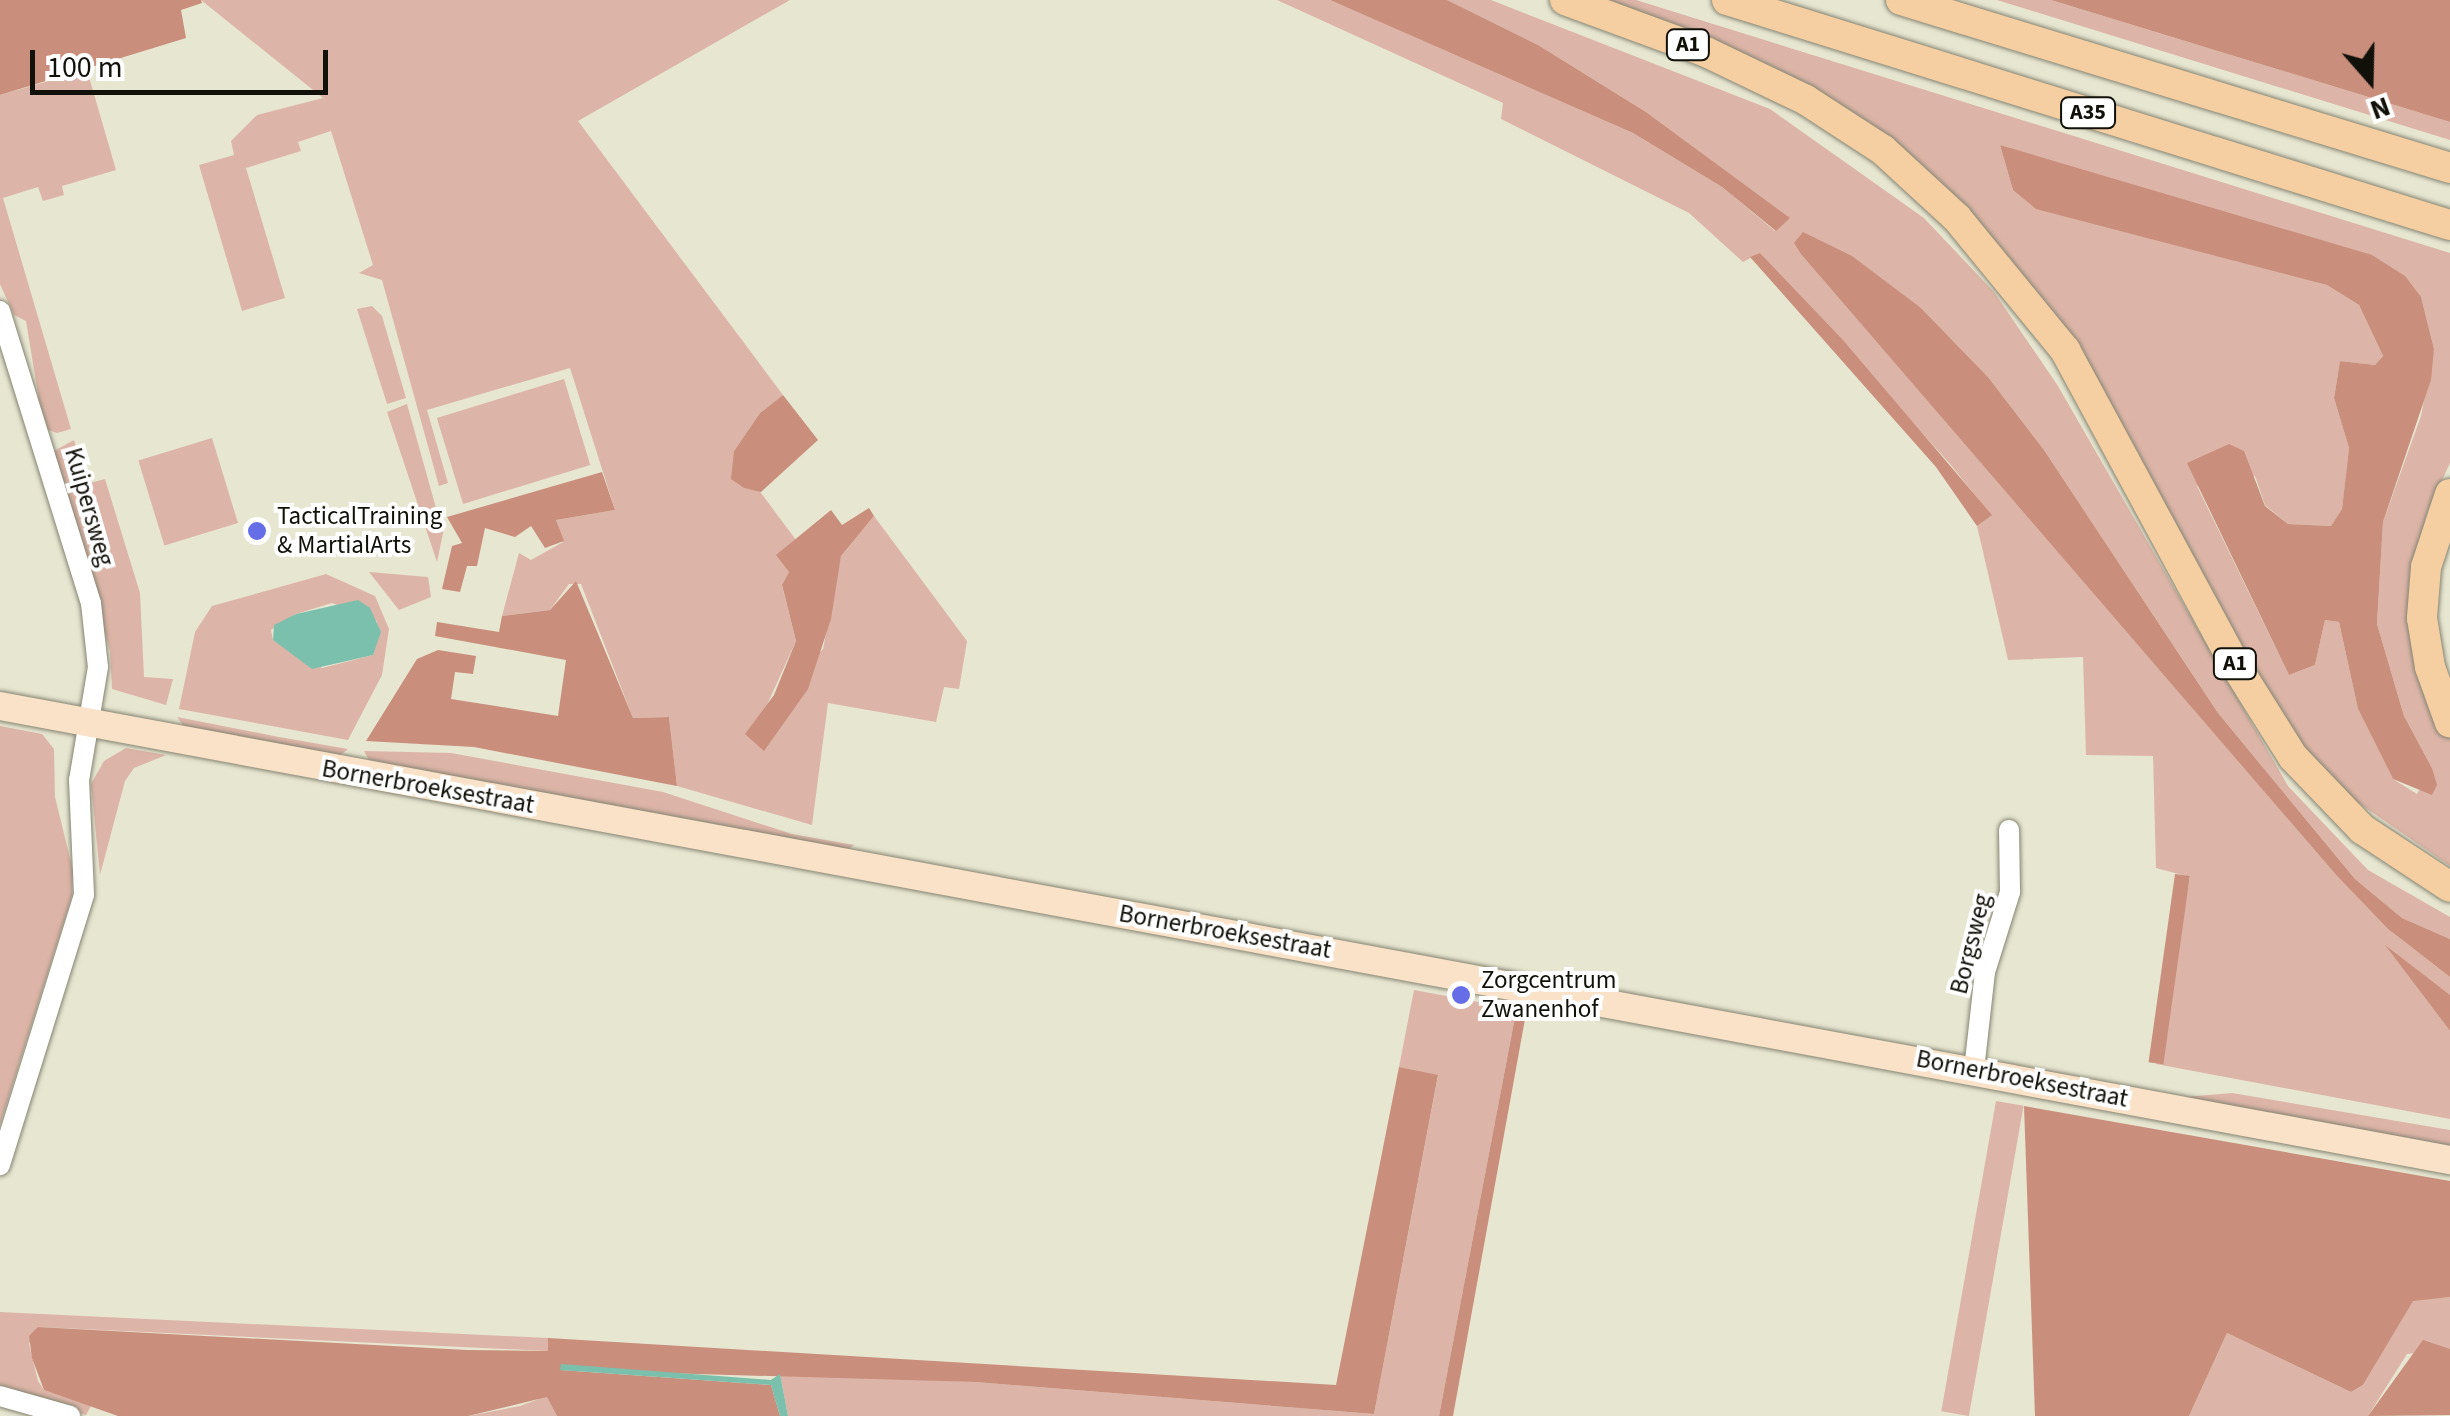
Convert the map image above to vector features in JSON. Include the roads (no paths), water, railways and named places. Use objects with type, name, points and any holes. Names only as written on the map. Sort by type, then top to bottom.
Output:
[{"type":"highway","name":"A1","points":[[1565,0],[1706,52],[1806,100],[1883,150],[1957,218],[2065,350],[2234,663],[2293,757],[2362,829],[2450,887]]},
{"type":"highway","name":"A35","points":[[1727,0],[2450,225]]},
{"type":"highway","name":"A35","points":[[1901,0],[2450,168]]},
{"type":"highway","points":[[2450,494],[2426,566],[2422,618],[2430,667],[2450,723]]},
{"type":"main road","name":"Bornerbroeksestraat","points":[[0,706],[2450,1160]]},
{"type":"street","name":"Kuipersweg","points":[[0,311],[96,627],[90,723],[79,780],[84,895],[0,1165]]},
{"type":"street","name":"Borgsweg","points":[[1974,1070],[1985,972],[2010,892],[2008,830]]},
{"type":"street","points":[[0,1396],[70,1416]]},
{"type":"water","points":[[358,600],[370,608],[381,632],[373,655],[312,669],[273,640],[274,625],[296,614]]},
{"type":"water","points":[[561,1364],[771,1380],[780,1374],[788,1416],[780,1416],[771,1385],[560,1370]]},
{"type":"place","name":"TacticalTraining & MartialArts","points":[[257,531]]},
{"type":"place","name":"Zorgcentrum Zwanenhof","points":[[1461,995]]}]
